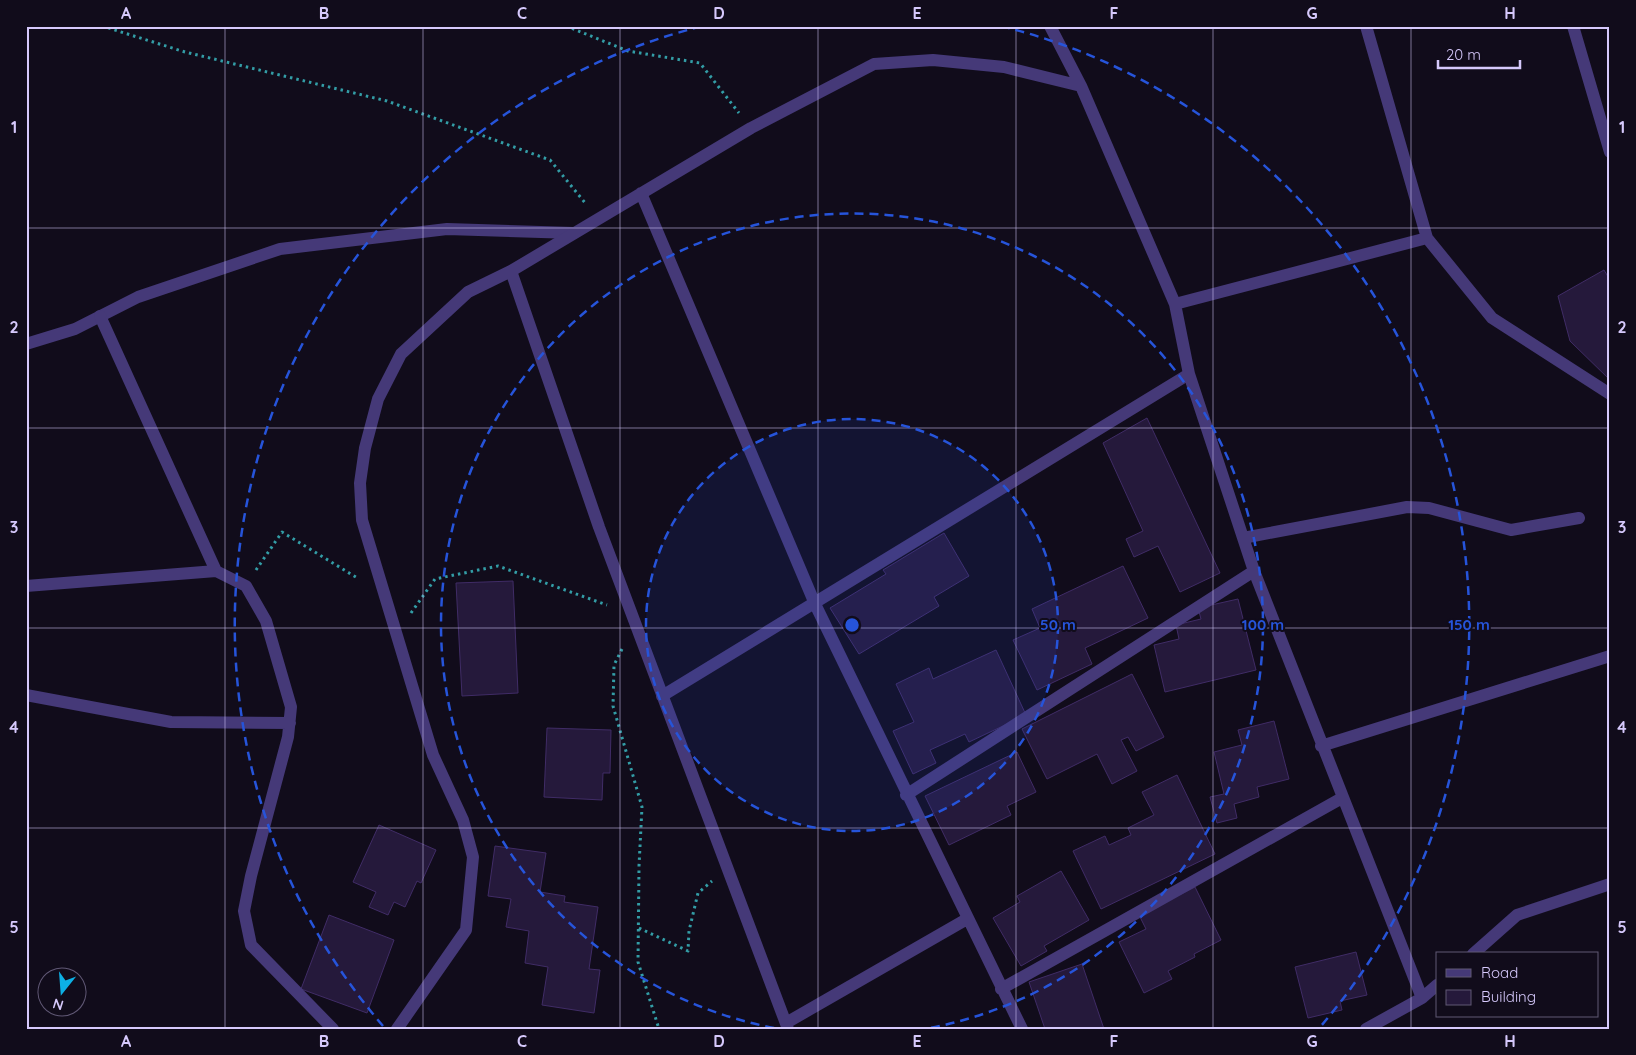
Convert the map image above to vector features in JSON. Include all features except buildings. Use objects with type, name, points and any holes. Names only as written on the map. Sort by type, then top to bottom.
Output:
[{"type":"street","points":[[1050,26],[1082,86],[1174,304],[1189,374],[1254,572],[1422,998]]},
{"type":"street","points":[[1366,26],[1427,238],[1492,318],[1610,394]]},
{"type":"street","points":[[1574,26],[1610,152]]},
{"type":"street","points":[[397,1029],[466,930],[473,857],[463,820],[433,755],[362,520],[360,483],[365,448],[378,399],[401,354],[468,292],[512,270],[751,128],[874,64],[933,60],[1004,67],[1082,86]]},
{"type":"street","points":[[641,193],[815,604],[906,795],[1022,1029]]},
{"type":"street","points":[[26,344],[74,329],[138,297],[280,249],[447,229],[574,233]]},
{"type":"street","points":[[1174,304],[1427,238]]},
{"type":"street","points":[[512,270],[599,527],[787,1026],[967,919]]},
{"type":"street","points":[[100,316],[216,571]]},
{"type":"street","points":[[662,696],[1189,374]]},
{"type":"street","points":[[1243,538],[1407,507],[1430,508],[1511,530],[1578,518]]},
{"type":"street","points":[[26,586],[216,571],[246,586],[266,621],[291,708],[290,723],[251,876],[244,911],[251,945],[333,1029]]},
{"type":"street","points":[[906,795],[1254,572]]},
{"type":"street","points":[[1322,746],[1610,656]]},
{"type":"street","points":[[26,695],[170,722],[290,723]]},
{"type":"street","points":[[1001,988],[1342,798]]},
{"type":"street","points":[[1475,952],[1517,915],[1610,884]]},
{"type":"street","points":[[1366,1029],[1422,998],[1436,986]]},
{"type":"path","points":[[102,26],[185,52],[387,101],[550,160],[598,218]]},
{"type":"path","points":[[566,26],[628,51],[700,63],[751,128]]},
{"type":"path","points":[[246,586],[282,532],[385,595]]},
{"type":"path","points":[[396,634],[435,579],[498,566],[633,618],[614,665],[613,706],[642,808],[638,962],[659,1029]]},
{"type":"path","points":[[638,927],[688,950],[689,931],[698,893],[727,867]]}]
